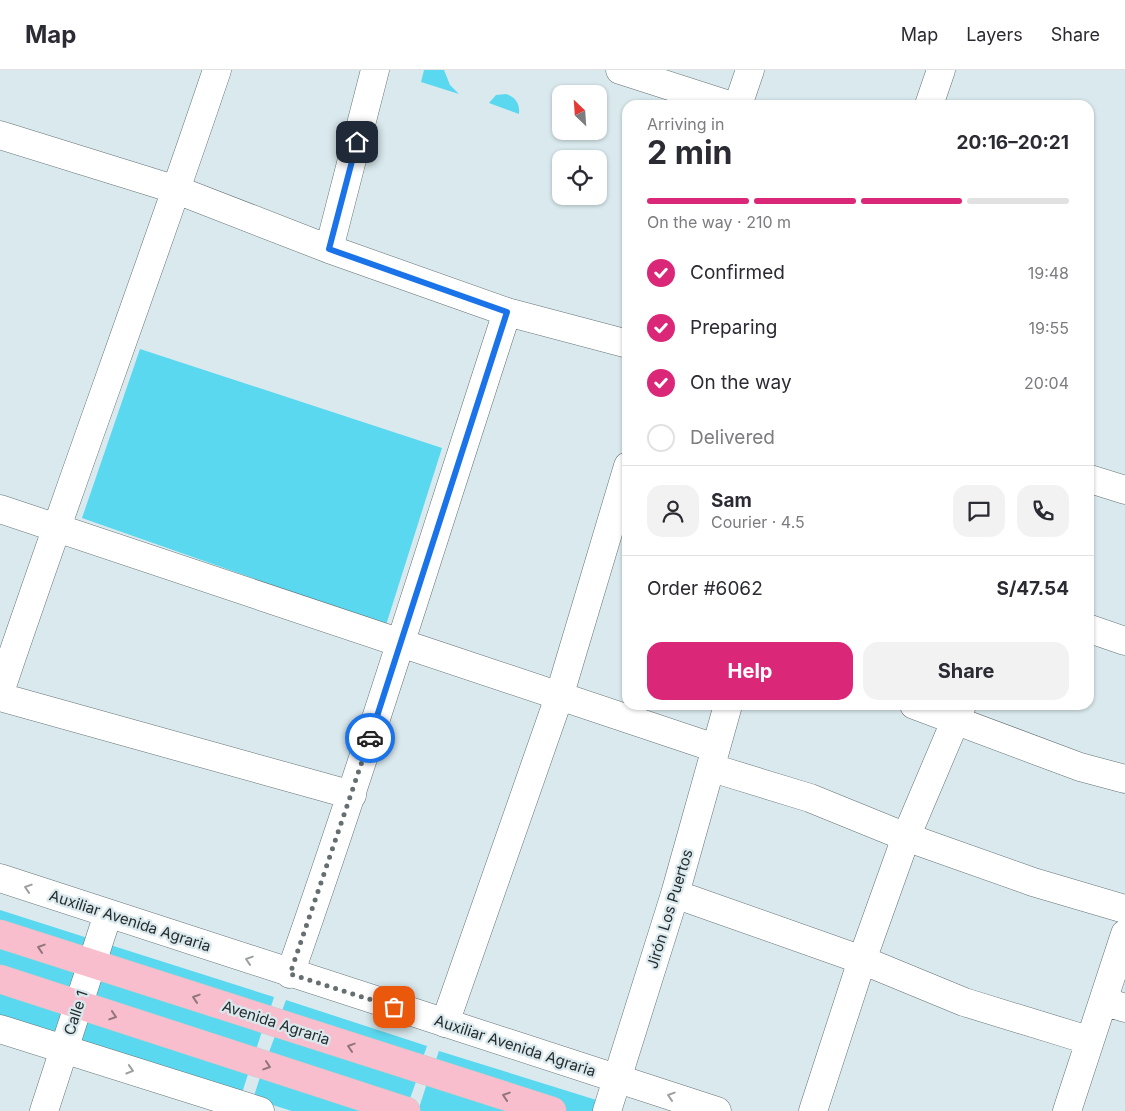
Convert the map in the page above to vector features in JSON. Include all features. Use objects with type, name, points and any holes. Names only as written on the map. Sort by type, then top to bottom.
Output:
[{"type":"main road","name":"Avenida Agraria","points":[[0,934],[552,1111]]},
{"type":"main road","points":[[0,979],[406,1111]]},
{"type":"street","points":[[0,692],[55,528],[177,190],[217,70]]},
{"type":"street","points":[[329,249],[375,70]]},
{"type":"street","points":[[620,70],[713,100]]},
{"type":"street","points":[[740,100],[750,70]]},
{"type":"street","points":[[931,100],[941,70]]},
{"type":"street","points":[[0,135],[177,190],[329,249],[507,312],[622,342]]},
{"type":"street","points":[[290,974],[352,795],[507,312]]},
{"type":"street","points":[[1094,480],[1125,490]]},
{"type":"street","points":[[445,1023],[559,697],[622,486]]},
{"type":"street","points":[[0,509],[559,697],[906,837],[1033,882],[1125,909]]},
{"type":"street","points":[[1094,631],[1125,641]]},
{"type":"street","points":[[0,697],[352,795]]},
{"type":"street","name":"Jirón Los Puertos","points":[[608,1111],[675,894],[727,710]]},
{"type":"street","points":[[942,710],[959,713],[1080,767],[1125,779]]},
{"type":"street","points":[[812,1111],[862,960],[906,837],[959,713]]},
{"type":"street","name":"Auxiliar Avenida Agraria","points":[[0,878],[290,974],[717,1111]]},
{"type":"street","points":[[675,894],[862,960],[964,1002],[1088,1040]]},
{"type":"street","name":"Calle 1","points":[[44,1111],[108,914]]},
{"type":"street","points":[[1067,1111],[1088,1040],[1114,1004],[1125,934]]},
{"type":"street","points":[[0,1029],[260,1111]]},
{"type":"shaded area","points":[[424,70],[444,70],[450,85],[459,94],[421,82]]},
{"type":"shaded area","points":[[506,94],[517,101],[519,114],[489,103],[496,95]]},
{"type":"shaded area","points":[[140,349],[442,448],[386,625],[82,518]]},
{"type":"shaded area","points":[[0,910],[94,940],[88,958],[0,930]]},
{"type":"shaded area","points":[[0,943],[79,969],[71,994],[0,971]]},
{"type":"shaded area","points":[[104,943],[274,997],[268,1016],[98,962]]},
{"type":"shaded area","points":[[96,974],[263,1028],[254,1056],[87,1002]]},
{"type":"shaded area","points":[[0,989],[66,1012],[58,1035],[0,1015]]},
{"type":"shaded area","points":[[286,1000],[427,1046],[420,1066],[279,1019]]},
{"type":"shaded area","points":[[85,1018],[250,1068],[242,1093],[77,1043]]},
{"type":"shaded area","points":[[278,1028],[418,1076],[407,1107],[266,1060]]},
{"type":"shaded area","points":[[439,1051],[606,1103],[603,1111],[560,1111],[432,1071]]},
{"type":"shaded area","points":[[262,1071],[387,1111],[292,1111],[253,1099]]},
{"type":"shaded area","points":[[429,1077],[535,1111],[418,1111]]},
{"type":"way so far","points":[[370,738],[290,974],[394,1007]]},
{"type":"route","points":[[357,142],[329,249],[507,312],[370,738]]}]
